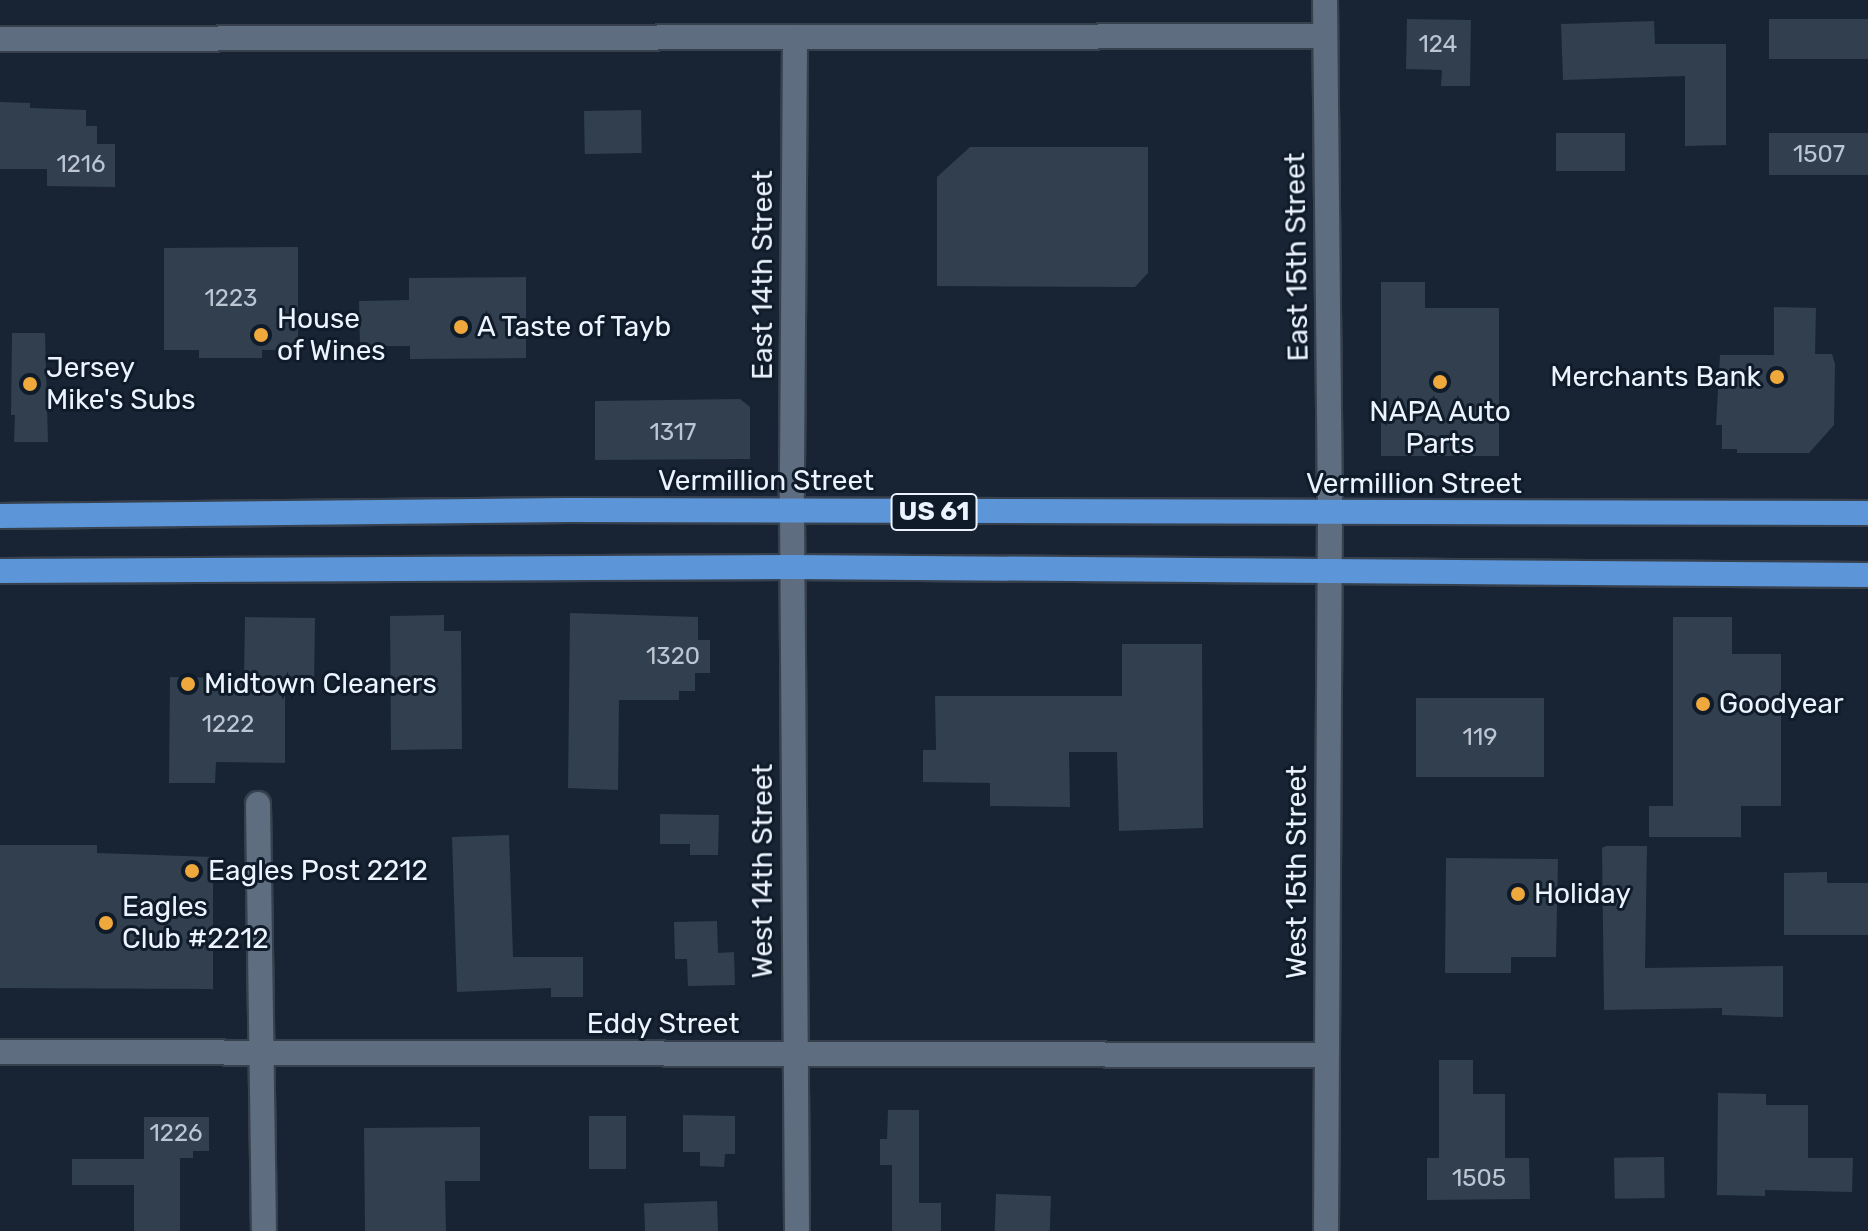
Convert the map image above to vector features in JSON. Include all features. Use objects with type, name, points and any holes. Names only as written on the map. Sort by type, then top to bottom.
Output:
[{"type":"highway","name":"Vermillion Street","points":[[0,516],[792,511],[1868,513]]},
{"type":"highway","name":"US 61","points":[[0,571],[792,567],[1868,575]]},
{"type":"street","name":"East 15th Street","points":[[1325,0],[1330,514]]},
{"type":"street","points":[[0,39],[795,40],[1325,36]]},
{"type":"street","name":"East 14th Street","points":[[792,511],[795,40]]},
{"type":"street","name":"West 14th Street","points":[[792,511],[797,1231]]},
{"type":"street","name":"West 15th Street","points":[[1326,1231],[1330,514]]},
{"type":"street","points":[[258,804],[264,1053],[264,1231]]},
{"type":"street","name":"Eddy Street","points":[[0,1052],[1325,1055]]},
{"type":"building","points":[[1407,19],[1471,20],[1470,86],[1441,86],[1442,70],[1406,69]]},
{"type":"building","points":[[1769,19],[1868,19],[1868,59],[1769,59]]},
{"type":"building","points":[[1654,21],[1655,44],[1726,44],[1726,145],[1685,146],[1685,76],[1563,80],[1561,24]]},
{"type":"building","points":[[0,102],[30,103],[30,108],[86,110],[86,126],[97,126],[97,144],[115,144],[115,187],[47,186],[47,169],[0,169]]},
{"type":"building","points":[[641,110],[642,153],[585,154],[584,111]]},
{"type":"building","points":[[1556,133],[1625,133],[1625,171],[1556,171]]},
{"type":"building","points":[[1769,133],[1868,133],[1868,175],[1769,175]]},
{"type":"building","points":[[970,147],[1148,147],[1148,273],[1135,287],[937,286],[937,177]]},
{"type":"building","points":[[298,247],[298,350],[262,350],[262,358],[199,358],[199,350],[164,350],[164,248]]},
{"type":"building","points":[[526,277],[526,358],[410,359],[410,346],[360,346],[359,301],[409,300],[409,278]]},
{"type":"building","name":"NAPA Auto Parts","points":[[1381,282],[1425,282],[1425,308],[1499,308],[1499,456],[1381,456]]},
{"type":"building","name":"Merchants Bank","points":[[1774,307],[1816,308],[1815,354],[1832,354],[1835,364],[1834,425],[1809,453],[1737,453],[1737,449],[1722,449],[1722,425],[1716,425],[1720,355],[1774,355]]},
{"type":"building","name":"Jersey Mike's Subs","points":[[12,333],[45,333],[48,442],[14,442],[15,415],[11,415]]},
{"type":"building","points":[[740,399],[750,407],[750,459],[595,460],[595,401]]},
{"type":"building","points":[[570,613],[698,617],[698,640],[710,640],[710,673],[695,673],[695,691],[679,691],[679,700],[619,700],[618,790],[568,788]]},
{"type":"building","points":[[444,615],[444,631],[461,631],[462,749],[391,750],[390,616]]},
{"type":"building","points":[[245,617],[315,618],[314,687],[285,687],[285,763],[216,762],[215,783],[169,783],[170,677],[244,678]]},
{"type":"building","points":[[1673,617],[1732,617],[1732,654],[1781,654],[1781,806],[1741,806],[1741,837],[1649,837],[1649,806],[1673,806]]},
{"type":"building","points":[[1122,644],[1202,644],[1203,828],[1119,831],[1117,752],[1069,752],[1070,807],[990,806],[990,783],[923,782],[923,750],[936,750],[935,696],[1122,696]]},
{"type":"building","points":[[1416,698],[1544,698],[1544,777],[1416,777]]},
{"type":"building","points":[[660,814],[719,815],[718,855],[690,855],[690,844],[660,844]]},
{"type":"building","points":[[509,835],[513,957],[583,957],[583,997],[551,997],[551,988],[457,992],[452,837]]},
{"type":"building","name":"Eagles Club #2212","points":[[0,845],[97,845],[97,853],[213,857],[213,989],[0,988]]},
{"type":"building","points":[[1647,846],[1645,968],[1783,966],[1783,1017],[1722,1015],[1722,1008],[1604,1010],[1602,848]]},
{"type":"building","name":"Holiday","points":[[1446,858],[1558,859],[1556,957],[1511,957],[1511,973],[1445,973]]},
{"type":"building","points":[[1827,872],[1827,883],[1868,883],[1868,935],[1784,935],[1784,873]]},
{"type":"building","points":[[717,921],[718,953],[734,952],[735,985],[688,986],[687,959],[675,959],[674,922]]},
{"type":"building","points":[[1439,1060],[1473,1060],[1473,1094],[1505,1094],[1505,1158],[1529,1158],[1530,1199],[1427,1200],[1427,1158],[1439,1158]]},
{"type":"building","points":[[1718,1093],[1766,1094],[1766,1105],[1808,1105],[1808,1158],[1853,1158],[1852,1192],[1765,1190],[1765,1196],[1717,1195]]},
{"type":"building","points":[[888,1110],[919,1110],[919,1203],[941,1203],[941,1231],[892,1231],[892,1165],[880,1165],[880,1139],[887,1139]]},
{"type":"building","points":[[683,1115],[735,1116],[735,1154],[725,1154],[724,1167],[700,1166],[700,1152],[683,1152]]},
{"type":"building","points":[[589,1116],[626,1116],[626,1169],[589,1169]]},
{"type":"building","points":[[144,1117],[209,1117],[209,1151],[193,1151],[193,1158],[180,1158],[180,1231],[134,1231],[134,1185],[72,1185],[72,1159],[144,1159]]},
{"type":"building","points":[[480,1127],[480,1181],[445,1181],[446,1231],[365,1231],[364,1128]]},
{"type":"building","points":[[1664,1157],[1665,1198],[1615,1199],[1614,1158]]},
{"type":"building","points":[[996,1194],[1051,1196],[1050,1231],[995,1231]]},
{"type":"building","points":[[717,1201],[718,1231],[645,1231],[644,1204]]},
{"type":"place","name":"A Taste of Tayb","points":[[461,327]]},
{"type":"place","name":"House of Wines","points":[[261,335]]},
{"type":"place","name":"Merchants Bank","points":[[1777,377]]},
{"type":"place","name":"NAPA Auto Parts","points":[[1440,382]]},
{"type":"place","name":"Jersey Mike's Subs","points":[[30,384]]},
{"type":"place","name":"Midtown Cleaners","points":[[188,684]]},
{"type":"place","name":"Goodyear","points":[[1703,704]]},
{"type":"place","name":"Eagles Post 2212","points":[[192,871]]},
{"type":"place","name":"Holiday","points":[[1518,894]]},
{"type":"place","name":"Eagles Club #2212","points":[[106,923]]}]
